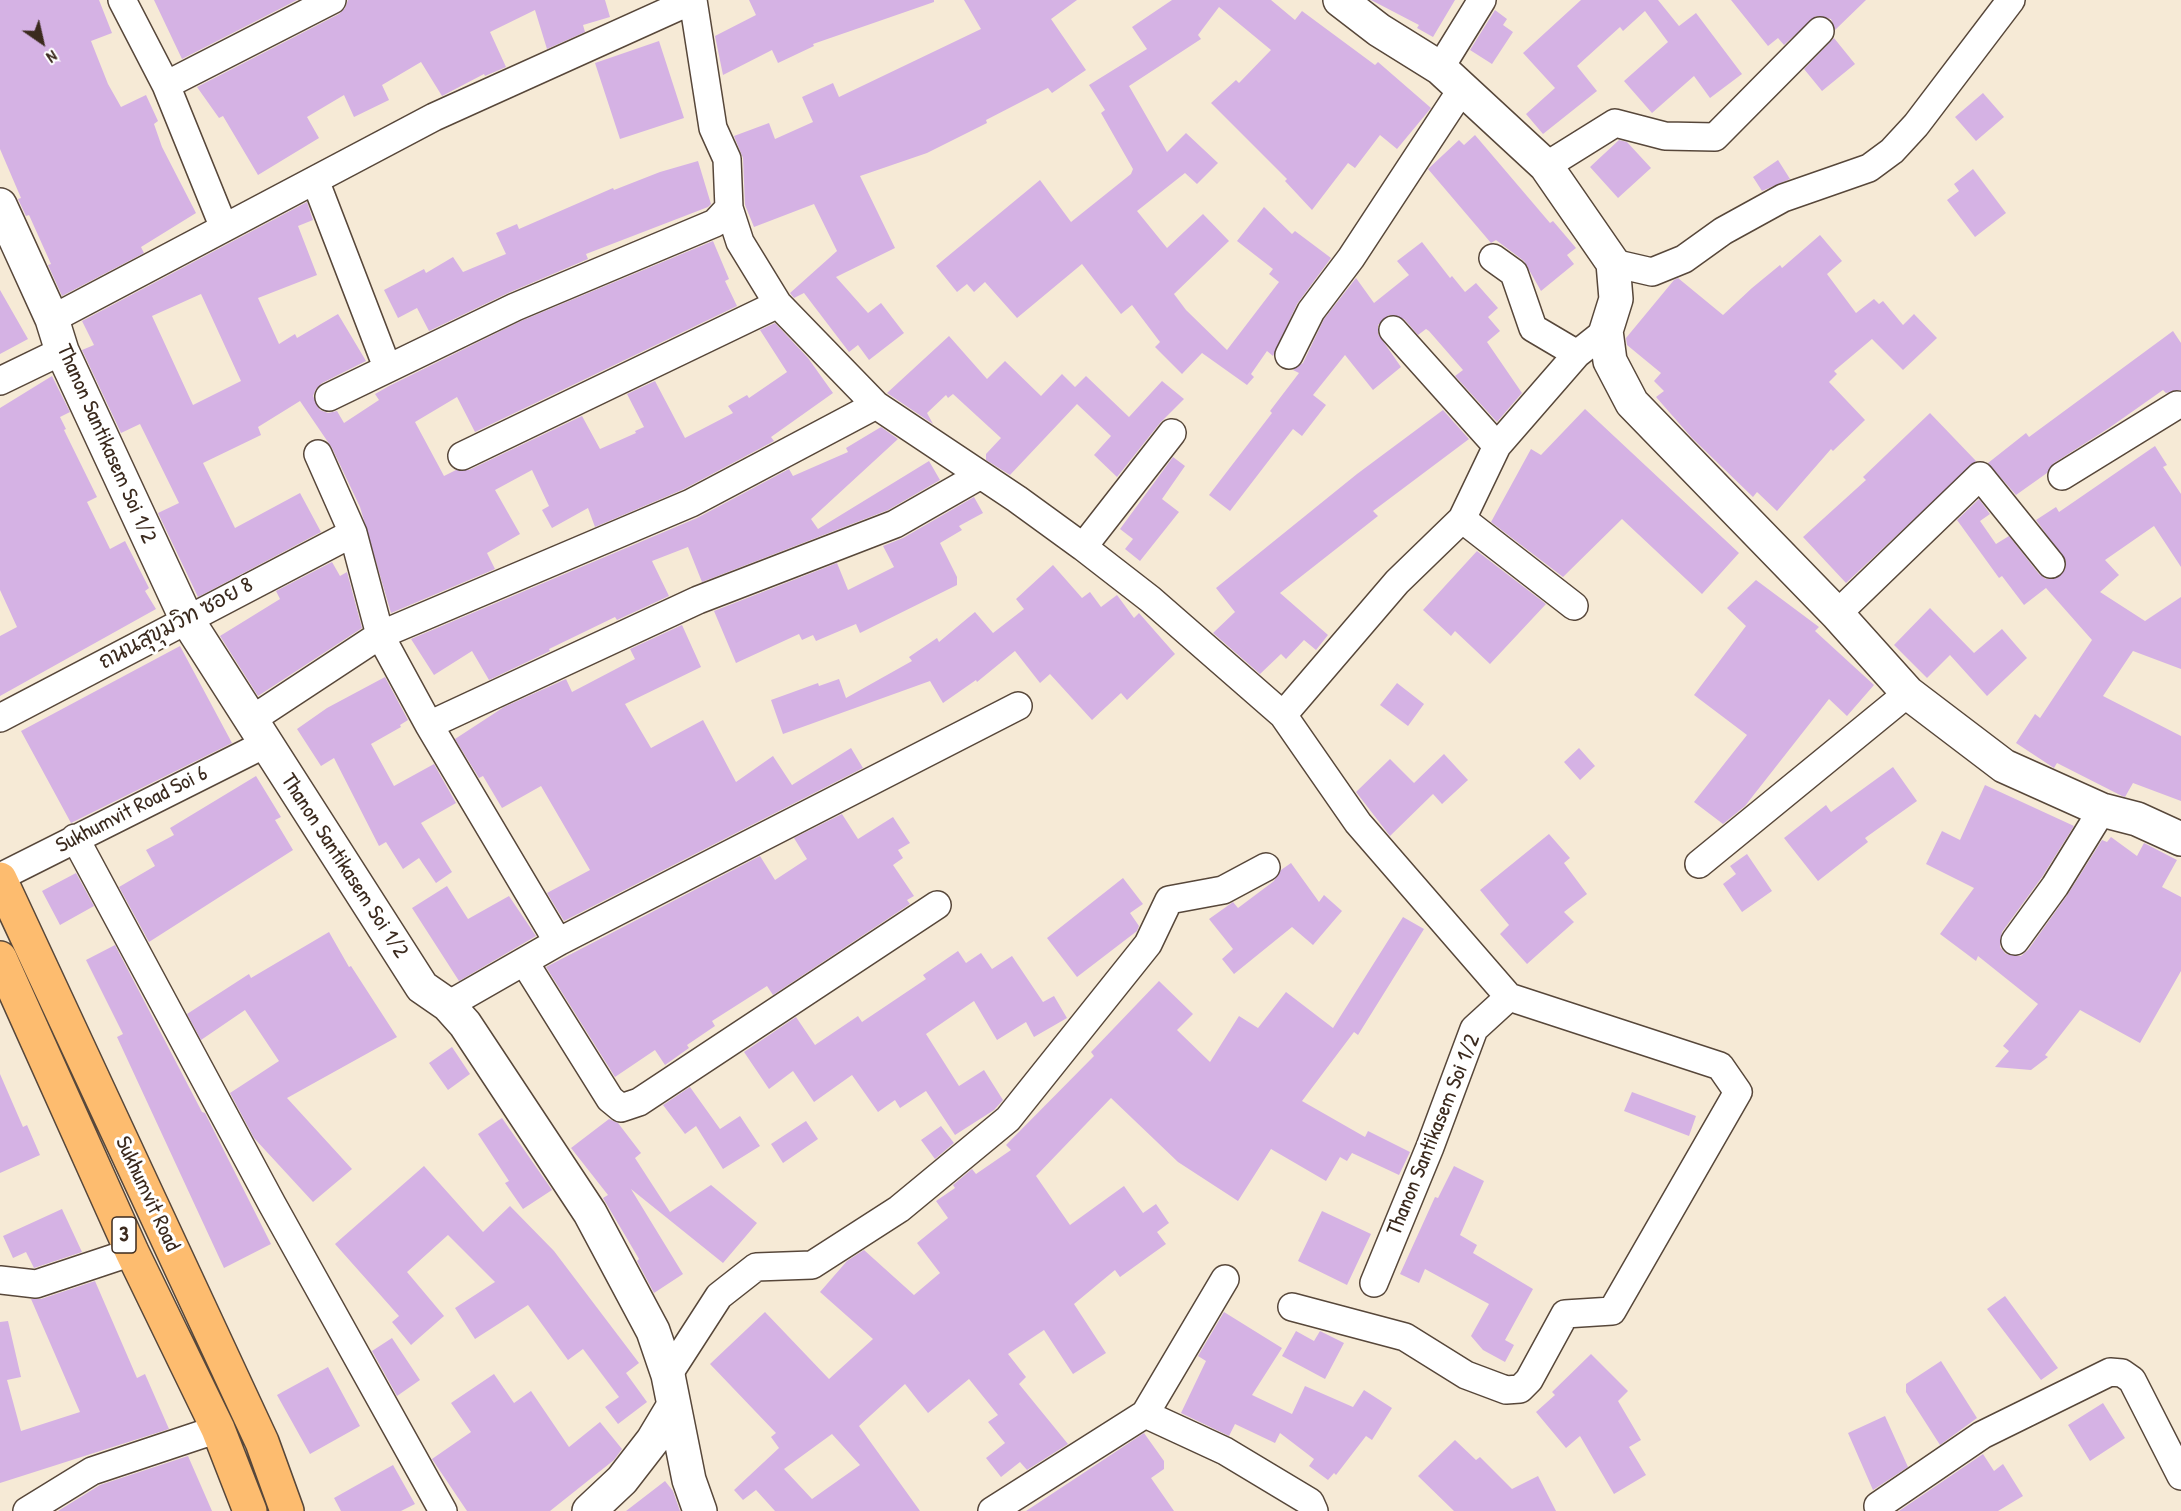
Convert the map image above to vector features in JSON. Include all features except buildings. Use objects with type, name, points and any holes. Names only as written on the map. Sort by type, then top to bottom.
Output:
[{"type":"main road","name":"Sukhumvit Road","points":[[0,878],[258,1432],[287,1511]]},
{"type":"main road","name":"Sukhumvit Road","points":[[0,958],[132,1252],[218,1430],[250,1511]]},
{"type":"street","points":[[122,0],[166,85],[224,228]]},
{"type":"street","points":[[166,85],[332,0]]},
{"type":"street","points":[[52,319],[434,117],[693,0],[713,128],[727,159],[729,208],[740,242],[778,304],[876,405],[979,476],[1017,499],[1083,547],[1150,599],[1283,715],[1358,823],[1509,997],[1720,1066],[1738,1092],[1612,1311],[1565,1314],[1529,1380],[1520,1389],[1506,1390],[1466,1375],[1405,1337],[1292,1307]]},
{"type":"street","points":[[1340,0],[1379,30],[1451,78],[1546,166],[1613,263],[1616,299],[1606,331],[1610,361],[1632,403],[1837,614],[1908,693],[2004,766],[2102,810],[2137,819],[2181,839]]},
{"type":"street","points":[[1289,355],[1311,311],[1351,258],[1451,78],[1482,0]]},
{"type":"street","points":[[1613,263],[1652,272],[1684,259],[1724,231],[1783,198],[1869,168],[1892,151],[1916,125],[2011,0]]},
{"type":"street","points":[[1546,166],[1615,123],[1665,136],[1715,137],[1820,31]]},
{"type":"street","points":[[315,180],[387,368]]},
{"type":"street","name":"Thanon Santikasem Soi 1/2","points":[[0,205],[52,319],[62,351],[186,618],[423,987],[448,1005],[465,1024],[590,1213],[653,1331],[671,1390],[689,1480],[700,1511]]},
{"type":"street","points":[[329,397],[514,307],[715,223],[729,208]]},
{"type":"street","points":[[1494,258],[1514,273],[1533,328],[1577,354]]},
{"type":"street","points":[[462,456],[778,304]]},
{"type":"street","points":[[1393,330],[1497,446]]},
{"type":"street","points":[[1283,715],[1397,582],[1462,519],[1497,446],[1577,354],[1606,331]]},
{"type":"street","points":[[0,381],[62,351]]},
{"type":"street","name":"Sukhumvit Road Soi 6","points":[[0,878],[75,838],[258,732],[380,634],[691,503],[876,405]]},
{"type":"street","points":[[2062,476],[2180,406]]},
{"type":"street","points":[[1083,547],[1172,433]]},
{"type":"street","points":[[318,454],[354,533],[380,634],[429,725],[558,942]]},
{"type":"street","points":[[429,725],[698,600],[895,524],[979,476]]},
{"type":"street","points":[[1837,614],[1980,476],[2051,564]]},
{"type":"street","points":[[1462,519],[1574,606]]},
{"type":"street","name":"ถนนสุขุมวิท ซอย 8","points":[[0,718],[186,618],[354,533]]},
{"type":"street","points":[[1699,864],[1908,693]]},
{"type":"street","points":[[448,1005],[525,963],[558,942],[1018,706]]},
{"type":"street","points":[[2015,940],[2055,886],[2102,810]]},
{"type":"street","points":[[75,838],[272,1204],[443,1511]]},
{"type":"street","points":[[589,1511],[622,1480],[652,1440],[671,1390],[719,1296],[756,1267],[812,1265],[899,1209],[1008,1119],[1148,945],[1169,900],[1223,890],[1266,867]]},
{"type":"street","points":[[525,963],[609,1099],[621,1108],[639,1102],[936,905]]},
{"type":"street","name":"Thanon Santikasem Soi 1/2","points":[[1374,1283],[1430,1147],[1474,1029],[1509,997]]},
{"type":"street","points":[[0,1280],[36,1284],[132,1252]]},
{"type":"street","points":[[993,1511],[1145,1414],[1225,1280]]},
{"type":"street","points":[[1878,1506],[1982,1435],[2110,1372],[2122,1373],[2132,1380],[2181,1476]]},
{"type":"street","points":[[1145,1414],[1225,1450],[1310,1502],[1314,1511]]},
{"type":"street","points":[[27,1511],[92,1471],[218,1430]]}]
